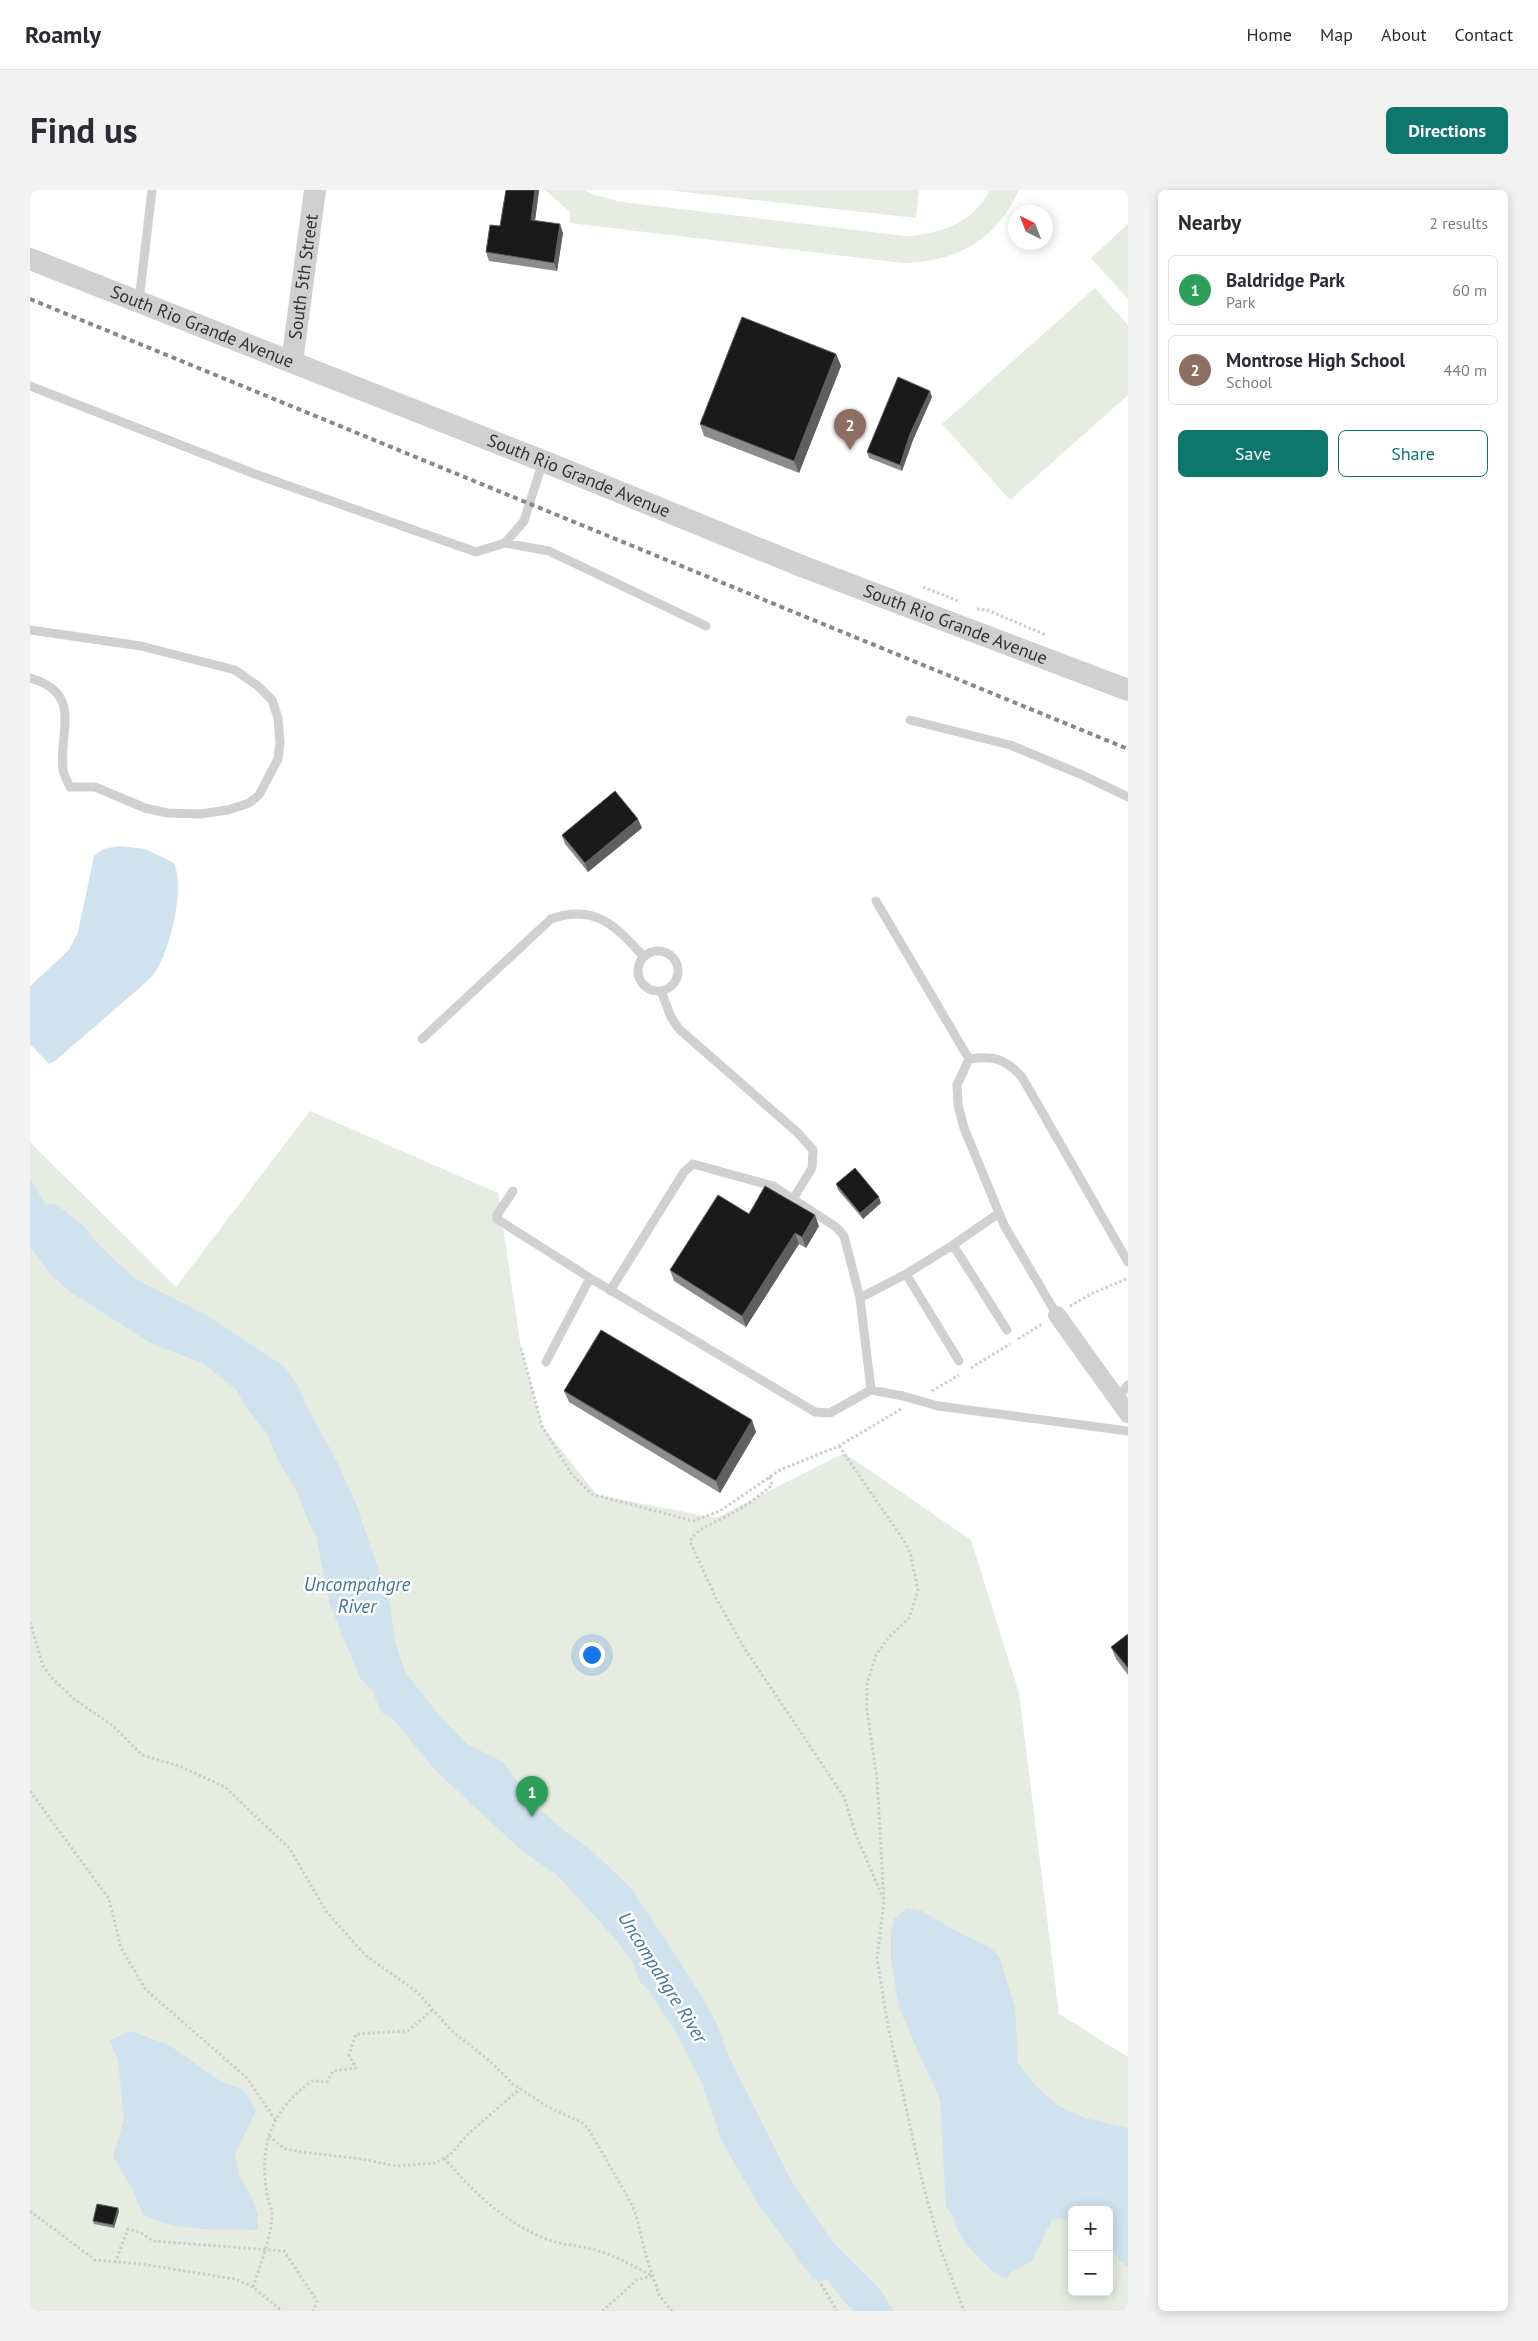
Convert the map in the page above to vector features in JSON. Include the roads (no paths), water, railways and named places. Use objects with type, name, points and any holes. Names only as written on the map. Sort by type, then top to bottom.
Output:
[{"type":"street","name":"South 5th Street","points":[[292,362],[315,190]]},
{"type":"street","name":"South Rio Grande Avenue","points":[[30,259],[543,461],[804,567],[1128,690]]},
{"type":"street","points":[[1057,1315],[1128,1414]]},
{"type":"lane","points":[[139,303],[152,190]]},
{"type":"lane","points":[[30,386],[255,474],[476,552],[505,543],[549,551],[706,626]]},
{"type":"lane","points":[[505,543],[524,521],[543,461]]},
{"type":"lane","points":[[30,630],[141,646],[235,670],[258,686],[272,700],[278,718],[280,742],[278,759],[259,795],[249,803],[228,810],[200,814],[167,813],[145,808],[95,787],[70,787],[63,771],[66,723],[64,704],[56,690],[44,682],[30,678]]},
{"type":"lane","points":[[910,720],[1010,745],[1080,774],[1128,797]]},
{"type":"lane","points":[[876,901],[969,1059]]},
{"type":"lane","points":[[422,1040],[551,919],[567,913],[596,917],[616,926],[644,956]]},
{"type":"lane","points":[[663,952],[674,960],[677,966],[676,979],[672,985],[661,991],[648,989],[640,980],[638,968],[644,956],[650,953],[663,952]]},
{"type":"lane","points":[[661,991],[671,1017],[680,1029],[798,1133],[812,1150],[812,1168],[793,1200]]},
{"type":"lane","points":[[969,1059],[996,1058],[1010,1065],[1022,1077],[1128,1262]]},
{"type":"lane","points":[[969,1059],[958,1085],[958,1105],[964,1128],[999,1213],[1057,1315]]},
{"type":"lane","points":[[610,1291],[684,1172],[693,1164],[773,1186],[836,1227],[844,1236],[860,1298],[871,1390]]},
{"type":"lane","points":[[513,1190],[497,1215],[497,1219],[610,1291],[815,1412],[830,1412],[871,1390],[938,1406],[1128,1431]]},
{"type":"lane","points":[[860,1298],[906,1274],[953,1246],[999,1213]]},
{"type":"lane","points":[[953,1246],[1007,1330]]},
{"type":"lane","points":[[906,1274],[959,1361]]},
{"type":"lane","points":[[546,1362],[590,1278]]},
{"type":"lane","points":[[1117,1399],[1128,1385]]},
{"type":"water","points":[[119,846],[145,849],[174,863],[177,874],[177,901],[175,917],[167,946],[157,969],[144,984],[55,1061],[49,1064],[30,1044],[30,986],[69,950],[78,932],[94,856],[103,849]]},
{"type":"water","name":"Uncompahgre River","points":[[30,1178],[45,1204],[56,1204],[86,1228],[94,1240],[135,1279],[206,1315],[285,1367],[299,1387],[307,1407],[334,1456],[355,1501],[390,1604],[395,1642],[405,1672],[439,1715],[467,1744],[503,1762],[535,1805],[567,1833],[591,1850],[630,1887],[692,1981],[716,2022],[730,2059],[791,2180],[832,2241],[880,2289],[894,2311],[854,2311],[827,2279],[819,2283],[816,2278],[813,2279],[756,2201],[721,2139],[701,2081],[677,2034],[648,1989],[640,1982],[633,1963],[612,1935],[557,1875],[522,1851],[435,1770],[393,1719],[381,1712],[372,1690],[360,1678],[330,1605],[316,1536],[297,1492],[280,1463],[266,1432],[244,1405],[237,1390],[201,1362],[154,1345],[69,1291],[52,1276],[30,1247]]},
{"type":"water","points":[[907,1908],[922,1911],[954,1930],[989,1947],[999,1956],[1015,2007],[1018,2063],[1035,2085],[1057,2105],[1085,2118],[1128,2128],[1128,2267],[1113,2251],[1113,2206],[1068,2206],[1068,2219],[1061,2218],[1052,2220],[1032,2261],[1010,2273],[1007,2278],[994,2272],[970,2249],[959,2232],[954,2217],[946,2206],[940,2100],[899,2008],[891,1961],[891,1932],[894,1919]]},
{"type":"water","points":[[131,2031],[169,2045],[220,2081],[242,2089],[256,2110],[235,2154],[239,2176],[251,2195],[258,2215],[258,2230],[185,2227],[143,2215],[134,2192],[113,2156],[124,2120],[118,2060],[110,2040]]},
{"type":"railway","points":[[30,299],[1128,749]]},
{"type":"place","name":"Montrose High School","points":[[850,450]]},
{"type":"place","name":"Baldridge Park","points":[[532,1817]]}]
